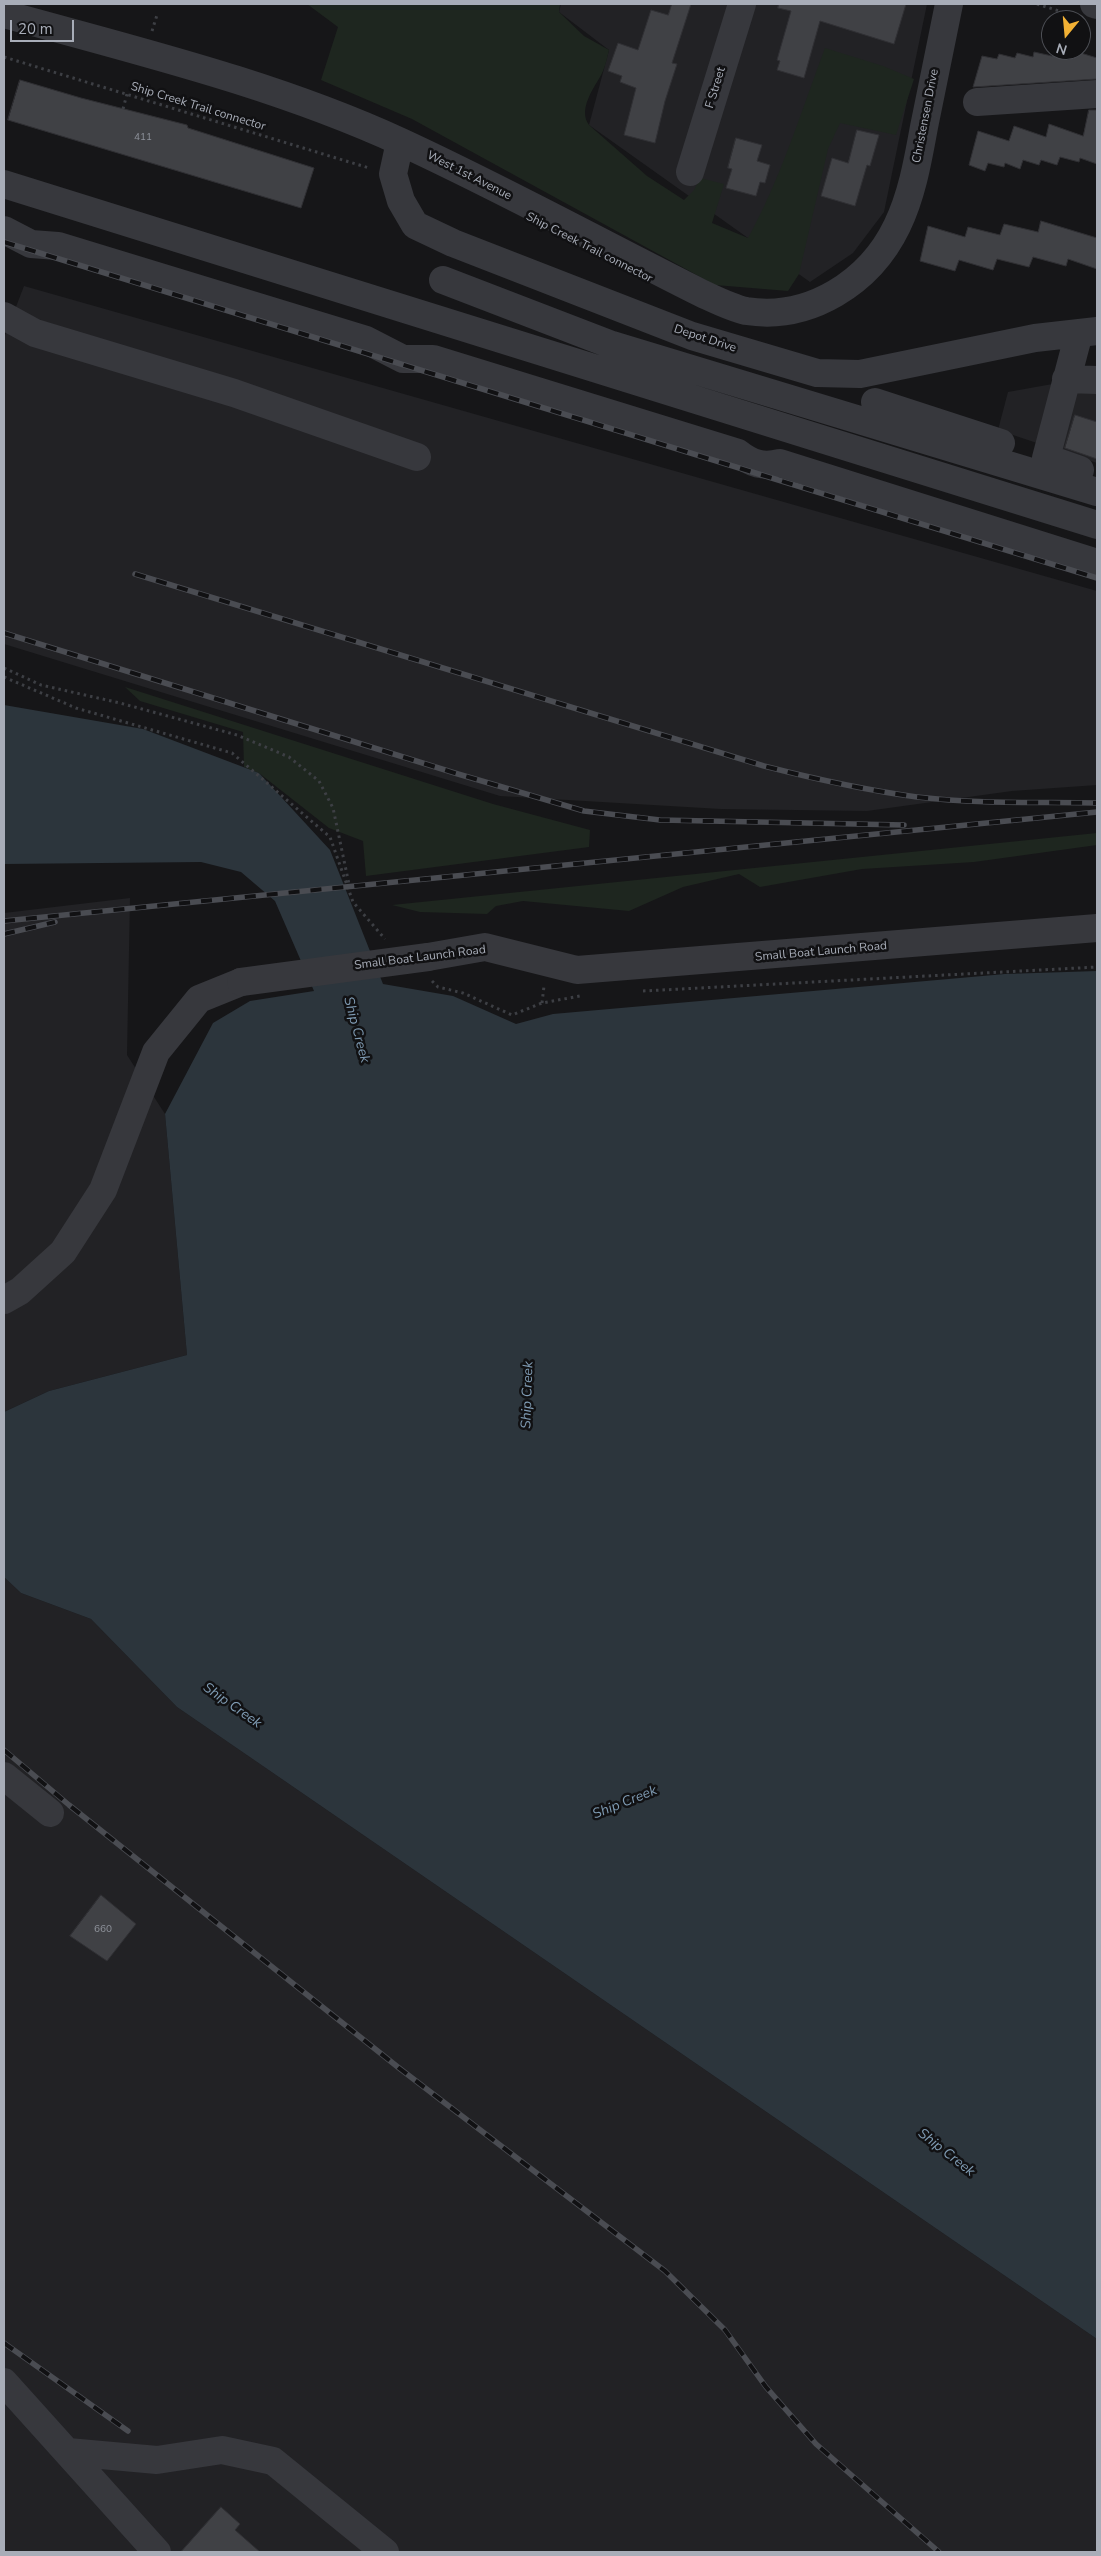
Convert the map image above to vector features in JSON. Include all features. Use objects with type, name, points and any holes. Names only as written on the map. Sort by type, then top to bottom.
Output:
[{"type":"street","name":"F Street","points":[[690,172],[742,4]]},
{"type":"street","name":"Christensen Drive","points":[[897,226],[914,178],[949,4]]},
{"type":"street","name":"West 1st Avenue","points":[[4,14],[237,80],[400,142],[703,294],[745,311],[778,311],[808,307],[843,290],[872,264],[897,226]]},
{"type":"street","points":[[976,102],[1097,94]]},
{"type":"street","name":"Depot Drive","points":[[400,142],[394,174],[402,201],[415,225],[453,243],[692,336],[817,373],[860,374],[1035,338],[1088,332]]},
{"type":"street","points":[[4,184],[1097,525]]},
{"type":"street","points":[[4,230],[31,244],[58,246],[366,340],[403,359],[433,359],[738,453],[748,461],[765,466],[780,463],[1097,563]]},
{"type":"street","points":[[443,280],[612,345],[1097,492]]},
{"type":"street","points":[[4,316],[35,334],[234,393],[417,457]]},
{"type":"street","points":[[1046,458],[1066,378],[1088,332]]},
{"type":"street","points":[[1066,378],[1097,380]]},
{"type":"street","points":[[875,402],[1097,475]]},
{"type":"street","name":"Small Boat Launch Road","points":[[4,1300],[20,1291],[63,1252],[103,1190],[156,1052],[199,999],[241,982],[429,969],[485,947],[577,970],[1097,928]]},
{"type":"street","points":[[4,1776],[50,1813]]},
{"type":"street","points":[[4,2382],[157,2552]]},
{"type":"street","points":[[68,2452],[157,2460],[222,2450],[273,2461],[385,2552]]},
{"type":"path","points":[[1037,4],[1090,8]]},
{"type":"path","points":[[151,35],[157,15]]},
{"type":"path","name":"Ship Creek Trail connector","points":[[4,57],[394,174]]},
{"type":"path","points":[[123,109],[127,94]]},
{"type":"path","points":[[4,668],[41,685],[158,712],[237,735],[289,757],[319,781],[333,808],[353,902]]},
{"type":"path","points":[[4,676],[76,708],[232,753],[330,837],[353,902],[390,944]]},
{"type":"path","points":[[637,991],[1097,968]]},
{"type":"path","points":[[429,969],[438,987],[463,994],[512,1015],[542,1003],[588,994]]},
{"type":"shaded area","points":[[307,4],[560,4],[559,12],[584,36],[609,50],[606,64],[586,106],[585,113],[589,125],[647,176],[684,200],[694,190],[700,178],[724,184],[712,223],[748,238],[781,168],[825,48],[883,66],[914,79],[896,135],[840,123],[828,149],[799,274],[788,291],[715,285],[412,119],[321,80],[338,27]]},
{"type":"shaded area","points":[[561,4],[927,4],[884,212],[853,253],[810,282],[589,125],[609,50],[559,12]]},
{"type":"shaded area","points":[[24,286],[1097,591],[1097,785],[1012,791],[867,811],[721,809],[500,796],[4,644],[4,338]]},
{"type":"shaded area","points":[[1097,376],[1097,463],[998,430],[1008,392]]},
{"type":"shaded area","points":[[125,687],[493,804],[590,830],[589,847],[366,876],[363,841],[329,828],[259,773],[244,767],[243,732],[140,701]]},
{"type":"shaded area","points":[[1097,833],[1097,845],[974,862],[862,869],[760,887],[739,874],[683,887],[629,911],[523,901],[496,906],[487,914],[420,912],[392,905]]},
{"type":"shaded area","points":[[130,898],[127,1055],[165,1114],[187,1355],[49,1391],[4,1412],[4,913]]},
{"type":"shaded area","points":[[4,1577],[21,1593],[91,1619],[177,1707],[1097,2339],[1097,2552],[4,2552]]},
{"type":"water","name":"Ship Creek","points":[[4,705],[143,729],[259,773],[330,850],[383,984],[453,996],[516,1024],[553,1014],[1005,974],[1097,971],[1097,2339],[177,1707],[91,1619],[21,1593],[4,1577],[4,1412],[49,1391],[187,1355],[165,1114],[213,1023],[250,1001],[314,991],[275,901],[241,872],[201,862],[4,864]]},
{"type":"building","points":[[672,4],[691,4],[672,63],[677,64],[665,101],[655,143],[624,135],[636,88],[620,82],[622,76],[608,71],[618,43],[638,50],[651,10],[668,15]]},
{"type":"building","points":[[779,4],[906,4],[894,44],[820,21],[804,78],[777,70],[780,61],[777,60],[791,11],[778,8]]},
{"type":"building","points":[[1034,52],[1041,54],[1041,60],[1091,60],[1091,56],[1097,58],[1097,79],[973,87],[982,56],[997,59],[999,54],[1015,58],[1017,53],[1033,57]]},
{"type":"building","points":[[20,80],[81,98],[187,125],[188,128],[314,168],[301,208],[8,120]]},
{"type":"building","points":[[1089,110],[1097,110],[1097,164],[1080,158],[1079,162],[1060,157],[1057,165],[1041,160],[1039,165],[1023,160],[1020,169],[1005,163],[1004,167],[988,163],[985,171],[969,165],[978,131],[1009,141],[1014,126],[1046,137],[1049,124],[1083,136]]},
{"type":"building","points":[[857,130],[879,135],[870,166],[867,165],[855,206],[821,196],[832,158],[848,163]]},
{"type":"building","points":[[736,138],[762,145],[757,161],[770,165],[765,183],[760,182],[756,196],[726,188],[732,169],[728,168]]},
{"type":"building","points":[[1041,221],[1097,238],[1097,269],[1068,259],[1066,266],[1033,257],[1029,267],[997,259],[993,270],[959,260],[955,271],[920,261],[928,226],[965,237],[968,227],[1000,235],[1004,224],[1038,232]]},
{"type":"building","points":[[1075,415],[1097,422],[1097,459],[1065,448]]},
{"type":"building","points":[[101,1895],[136,1924],[107,1961],[70,1936]]},
{"type":"building","points":[[221,2507],[240,2524],[235,2530],[260,2552],[181,2552]]},
{"type":"railway","points":[[4,242],[1097,578]]},
{"type":"railway","points":[[135,574],[764,766],[840,784],[917,797],[985,802],[1097,803]]},
{"type":"railway","points":[[4,633],[458,774],[584,811],[660,820],[904,825]]},
{"type":"railway","points":[[4,921],[1097,812]]},
{"type":"railway","points":[[4,934],[55,922]]},
{"type":"railway","points":[[4,1750],[69,1805],[399,2068],[665,2271],[725,2330],[766,2387],[816,2444],[939,2552]]},
{"type":"railway","points":[[4,2343],[128,2431]]}]
